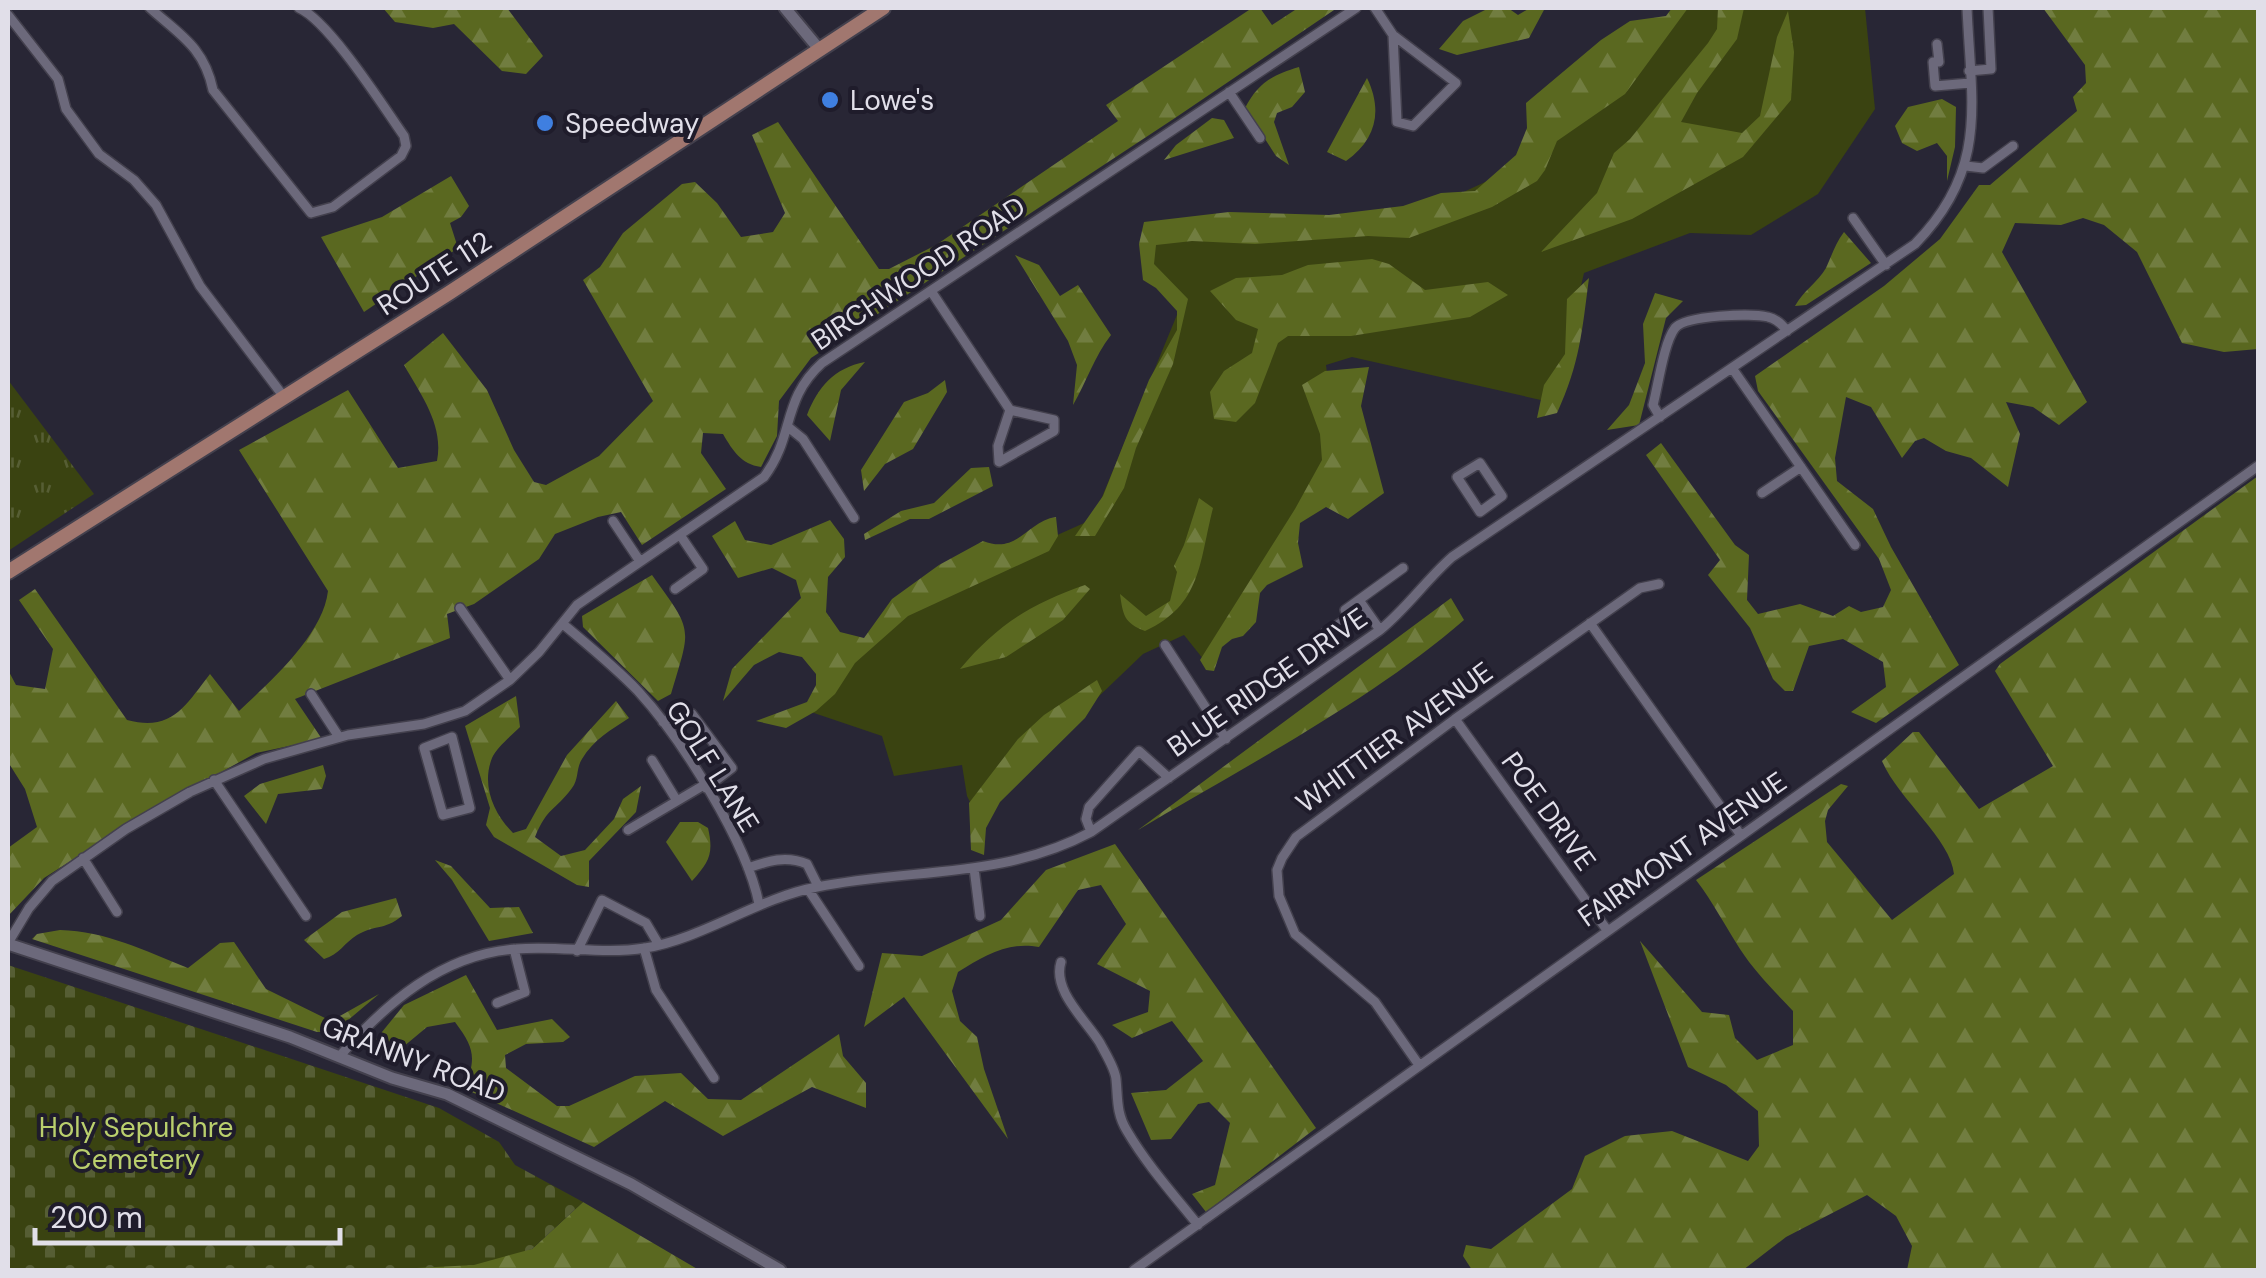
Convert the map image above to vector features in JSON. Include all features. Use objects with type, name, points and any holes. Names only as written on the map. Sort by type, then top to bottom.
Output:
[{"type":"main road","name":"ROUTE 112","points":[[8,572],[449,294],[883,8]]},
{"type":"street","points":[[150,8],[174,26],[210,70],[213,90],[310,213],[334,208],[401,156],[406,146],[404,136],[332,38],[308,12],[299,8]]},
{"type":"street","points":[[785,8],[819,49]]},
{"type":"street","name":"BIRCHWOOD ROAD","points":[[8,943],[52,882],[126,829],[214,780],[264,759],[339,738],[424,724],[465,711],[510,680],[577,605],[764,476],[781,452],[791,406],[808,377],[834,354],[1356,8]]},
{"type":"street","points":[[1375,8],[1393,35],[1456,83],[1413,126],[1397,122],[1393,35]]},
{"type":"street","name":"BLUE RIDGE DRIVE","points":[[340,1057],[376,1014],[415,985],[460,962],[514,948],[577,951],[659,945],[759,904],[813,888],[974,868],[1044,854],[1091,832],[1380,630],[1410,604],[1444,564],[1492,529],[1915,244],[1938,221],[1966,166],[1971,138],[1967,8]]},
{"type":"street","points":[[1970,72],[1990,69],[1988,8]]},
{"type":"street","points":[[8,14],[58,80],[66,109],[99,154],[134,180],[156,206],[194,278],[284,398]]},
{"type":"street","points":[[1937,44],[1939,62],[1933,62],[1934,86],[1970,83]]},
{"type":"street","points":[[1229,92],[1260,138]]},
{"type":"street","points":[[1966,166],[1983,168],[2012,146]]},
{"type":"street","points":[[1853,218],[1886,265]]},
{"type":"street","points":[[931,291],[1010,410],[1054,420],[1054,432],[999,462],[998,446],[1010,410]]},
{"type":"street","points":[[1660,418],[1654,405],[1671,334],[1680,324],[1693,318],[1763,316],[1780,322],[1787,331]]},
{"type":"street","points":[[1732,368],[1855,545]]},
{"type":"street","points":[[787,426],[803,439],[854,518]]},
{"type":"street","points":[[1480,512],[1502,496],[1480,462],[1457,477],[1480,512],[1492,529]]},
{"type":"street","name":"FAIRMONT AVENUE","points":[[1134,1270],[2258,466]]},
{"type":"street","points":[[1762,494],[1801,467]]},
{"type":"street","points":[[612,521],[639,560]]},
{"type":"street","points":[[675,589],[702,569],[680,535]]},
{"type":"street","points":[[1326,633],[1350,617],[1344,610],[1403,568]]},
{"type":"street","name":"WHITTIER AVENUE","points":[[1420,1065],[1375,1002],[1296,934],[1279,896],[1277,870],[1296,837],[1640,588],[1659,584]]},
{"type":"street","points":[[1359,600],[1380,630]]},
{"type":"street","points":[[460,608],[510,680]]},
{"type":"street","points":[[1590,623],[1740,834]]},
{"type":"street","name":"GOLF LANE","points":[[563,624],[638,691],[663,722],[705,786],[748,868],[759,904]]},
{"type":"street","points":[[1165,645],[1226,740]]},
{"type":"street","points":[[312,694],[339,738]]},
{"type":"street","points":[[628,830],[732,768],[692,714],[682,712],[663,722]]},
{"type":"street","points":[[448,716],[470,808],[444,815],[424,748],[452,737]]},
{"type":"street","name":"POE DRIVE","points":[[1455,719],[1607,930]]},
{"type":"street","points":[[1091,832],[1086,819],[1089,807],[1139,751],[1169,778]]},
{"type":"street","points":[[652,760],[677,801]]},
{"type":"street","points":[[214,780],[306,916]]},
{"type":"street","points":[[83,858],[117,912]]},
{"type":"street","points":[[748,868],[774,860],[796,859],[806,864],[813,888],[859,966]]},
{"type":"street","points":[[974,868],[980,916]]},
{"type":"street","points":[[577,951],[602,900],[646,923],[659,945]]},
{"type":"street","name":"GRANNY ROAD","points":[[8,943],[447,1094],[631,1184],[780,1270]]},
{"type":"street","points":[[497,1002],[525,992],[514,948]]},
{"type":"street","points":[[644,948],[656,990],[714,1078]]},
{"type":"street","points":[[1062,962],[1061,988],[1100,1044],[1116,1076],[1115,1100],[1124,1125],[1138,1149],[1198,1225]]},
{"type":"green space","points":[[383,8],[507,8],[543,56],[526,74],[502,71],[454,24],[433,28],[395,22]]},
{"type":"green space","points":[[1252,8],[1260,8],[1272,25],[1298,8],[1337,8],[811,358],[779,401],[777,436],[761,467],[743,460],[723,434],[703,433],[701,453],[726,489],[642,545],[621,512],[555,534],[539,559],[474,604],[447,614],[450,638],[295,699],[322,739],[256,753],[141,816],[44,878],[8,916],[8,848],[37,827],[25,789],[8,762],[8,670],[16,685],[45,689],[53,649],[19,600],[35,589],[127,720],[155,722],[176,714],[210,674],[239,711],[306,640],[324,608],[328,591],[239,450],[348,390],[398,468],[437,461],[434,423],[404,365],[443,333],[487,390],[514,450],[534,482],[546,485],[599,456],[653,401],[583,280],[600,267],[623,233],[682,184],[695,182],[717,203],[741,237],[773,232],[785,213],[752,135],[778,122],[879,269],[889,269],[936,245],[1118,121],[1106,105]]},
{"type":"green space","points":[[1489,8],[1508,8],[1518,15],[1530,8],[1545,8],[1529,38],[1457,55],[1439,49],[1463,21]]},
{"type":"green space","points":[[1672,8],[1688,8],[1625,94],[1557,141],[1537,181],[1492,207],[1409,238],[1368,236],[1255,244],[1192,241],[1156,245],[1154,264],[1188,299],[1173,364],[1136,448],[1124,488],[1095,536],[1075,536],[1103,496],[1149,380],[1177,330],[1177,311],[1143,280],[1139,244],[1144,222],[1229,212],[1329,215],[1403,206],[1441,193],[1475,191],[1516,155],[1527,128],[1526,103],[1601,40],[1630,21],[1666,16]]},
{"type":"green space","points":[[1678,8],[1865,8],[1875,109],[1818,194],[1751,235],[1690,233],[1584,273],[1554,403],[1352,357],[1326,365],[1338,461],[1208,665],[1184,635],[1143,654],[976,814],[967,796],[962,765],[894,776],[882,736],[808,711],[906,603],[1093,519],[1181,305],[1148,269],[1154,234],[1414,215],[1526,163]]},
{"type":"green space","points":[[1718,8],[1744,8],[1737,39],[1681,122],[1742,133],[1760,116],[1777,37],[1788,11],[1794,52],[1791,100],[1743,157],[1632,219],[1541,252],[1597,193],[1614,153],[1630,139],[1708,43],[1717,29]]},
{"type":"green space","points":[[2043,8],[2258,8],[2258,349],[2224,352],[2182,343],[2137,252],[2104,225],[2083,218],[2061,225],[2015,223],[2002,252],[2087,402],[2059,425],[2033,407],[2006,402],[2020,434],[2008,487],[1971,458],[1946,451],[1924,438],[1915,441],[1902,458],[1871,407],[1846,397],[1835,458],[1837,481],[1873,509],[1959,665],[1876,723],[1851,712],[1886,687],[1883,662],[1843,639],[1809,646],[1793,691],[1785,691],[1773,679],[1750,628],[1708,575],[1720,560],[1646,455],[1661,443],[1735,545],[1749,555],[1747,600],[1758,614],[1800,604],[1833,616],[1849,606],[1861,612],[1883,607],[1891,590],[1879,559],[1758,391],[1755,376],[1884,286],[1940,239],[1979,185],[1990,185],[2077,111],[2073,97],[2086,83],[2085,65]]},
{"type":"green space","points":[[1299,67],[1305,92],[1292,107],[1277,113],[1274,122],[1289,165],[1276,156],[1245,108],[1267,81]]},
{"type":"green space","points":[[1367,78],[1375,102],[1374,124],[1364,144],[1346,161],[1327,152]]},
{"type":"green space","points":[[1942,99],[1956,107],[1955,147],[1947,181],[1947,156],[1937,143],[1917,151],[1902,143],[1895,126],[1908,107]]},
{"type":"green space","points":[[1212,118],[1224,120],[1234,138],[1164,160],[1176,145]]},
{"type":"green space","points":[[451,176],[469,206],[450,223],[458,248],[364,312],[321,237],[382,217]]},
{"type":"green space","points":[[1844,232],[1871,263],[1806,305],[1795,306],[1823,273]]},
{"type":"green space","points":[[1015,255],[1039,265],[1060,296],[1078,285],[1111,335],[1073,405],[1077,365],[1068,341]]},
{"type":"green space","points":[[1372,259],[1389,264],[1425,290],[1488,282],[1508,295],[1470,317],[1351,336],[1288,336],[1278,343],[1255,403],[1236,422],[1214,419],[1210,392],[1224,371],[1252,353],[1258,329],[1236,320],[1210,291],[1236,278],[1282,275],[1308,265]]},
{"type":"green space","points":[[1589,278],[1579,347],[1565,395],[1557,413],[1537,418],[1544,385],[1565,354],[1567,299]]},
{"type":"green space","points":[[1655,293],[1683,301],[1666,318],[1639,425],[1607,430],[1629,405],[1645,363],[1643,324]]},
{"type":"green space","points":[[865,362],[841,390],[830,441],[807,415],[811,405],[836,374]]},
{"type":"green space","points":[[1369,367],[1361,406],[1384,493],[1348,519],[1326,507],[1300,523],[1298,543],[1303,567],[1267,585],[1260,593],[1256,622],[1243,636],[1222,647],[1214,671],[1206,670],[1200,660],[1322,460],[1320,434],[1302,385],[1325,371]]},
{"type":"green space","points":[[8,380],[94,494],[8,551]]},
{"type":"green space","points":[[945,380],[947,392],[913,449],[885,464],[864,491],[861,470],[904,402],[928,393]]},
{"type":"green space","points":[[989,467],[993,486],[929,519],[910,519],[865,540],[864,534],[901,511],[934,503],[971,468]]},
{"type":"green space","points":[[2258,476],[2258,1270],[1907,1270],[1912,1246],[1896,1216],[1867,1195],[1786,1237],[1743,1270],[1472,1270],[1463,1256],[1466,1245],[1491,1249],[1572,1189],[1585,1156],[1625,1136],[1672,1131],[1748,1161],[1759,1146],[1758,1111],[1726,1085],[1688,1067],[1640,941],[1702,1012],[1729,1015],[1735,1038],[1757,1060],[1793,1045],[1793,1011],[1746,957],[1696,880],[1841,784],[1848,786],[1828,810],[1827,842],[1892,920],[1954,874],[1944,847],[1882,761],[1913,732],[1919,732],[1979,809],[2053,766],[1995,671]]},
{"type":"green space","points":[[1199,498],[1213,508],[1188,595],[1164,620],[1145,631],[1138,628],[1126,617],[1120,594],[1146,616],[1170,601],[1177,572],[1174,566]]},
{"type":"green space","points":[[1056,517],[1058,536],[1049,551],[908,616],[855,663],[835,694],[816,711],[786,728],[756,721],[807,702],[816,685],[816,674],[802,657],[779,652],[754,665],[723,701],[732,669],[801,598],[796,580],[772,568],[738,578],[712,536],[735,521],[745,540],[771,545],[830,520],[844,539],[845,557],[828,577],[826,612],[840,632],[864,638],[892,599],[939,565],[983,541],[1014,541],[1037,524]]},
{"type":"green space","points":[[652,575],[676,608],[685,631],[671,694],[658,701],[583,627],[582,616]]},
{"type":"green space","points":[[1085,585],[1090,589],[1063,620],[1006,657],[960,669],[1016,617]]},
{"type":"green space","points":[[1451,598],[1464,620],[1389,678],[1138,830]]},
{"type":"green space","points":[[1097,680],[1102,691],[1085,718],[1000,802],[986,828],[984,855],[971,850],[969,803],[1018,739],[1044,715]]},
{"type":"green space","points":[[516,696],[520,727],[494,754],[488,779],[495,808],[513,833],[526,829],[567,755],[616,701],[629,718],[586,752],[574,785],[548,814],[535,837],[561,856],[585,850],[614,819],[623,799],[641,786],[636,812],[589,861],[589,887],[577,885],[494,837],[486,825],[490,808],[465,726]]},
{"type":"green space","points":[[323,765],[326,776],[322,789],[278,794],[266,824],[244,796],[260,784]]},
{"type":"green space","points":[[680,822],[698,822],[708,828],[709,857],[692,881],[666,842]]},
{"type":"green space","points":[[1115,844],[1316,1128],[1206,1212],[1192,1194],[1215,1185],[1230,1123],[1209,1102],[1198,1104],[1171,1139],[1151,1140],[1131,1093],[1166,1090],[1203,1061],[1172,1021],[1132,1038],[1112,1025],[1148,1012],[1150,991],[1097,964],[1126,924],[1101,885],[1078,890],[1039,947],[1007,948],[958,972],[952,991],[960,1021],[977,1037],[1008,1139],[904,997],[864,1027],[882,953],[922,956],[1001,920],[1046,870]]},
{"type":"green space","points":[[435,860],[451,866],[490,908],[519,907],[533,933],[489,941],[452,880]]},
{"type":"green space","points":[[396,898],[402,916],[357,935],[329,957],[324,959],[304,940],[342,912]]},
{"type":"green space","points":[[60,930],[109,938],[188,968],[220,943],[234,942],[266,989],[331,1021],[379,994],[334,1032],[317,1032],[32,939],[37,934]]},
{"type":"green space","name":"Holy Sepulchre Cemetery","points":[[8,965],[439,1108],[499,1142],[515,1165],[583,1202],[532,1249],[474,1265],[379,1270],[8,1270]]},
{"type":"green space","points":[[466,975],[497,1030],[552,1019],[570,1037],[563,1042],[526,1044],[505,1055],[506,1068],[557,1106],[569,1106],[635,1076],[681,1073],[708,1099],[741,1100],[839,1034],[843,1056],[866,1083],[866,1108],[812,1087],[723,1136],[665,1101],[594,1147],[465,1089],[472,1054],[455,1022],[427,1027],[391,1057],[373,1043],[404,1005]]},
{"type":"green space","points":[[583,1202],[699,1270],[379,1270],[532,1249]]},
{"type":"place","name":"Lowe's","points":[[830,100]]},
{"type":"place","name":"Speedway","points":[[545,123]]}]
